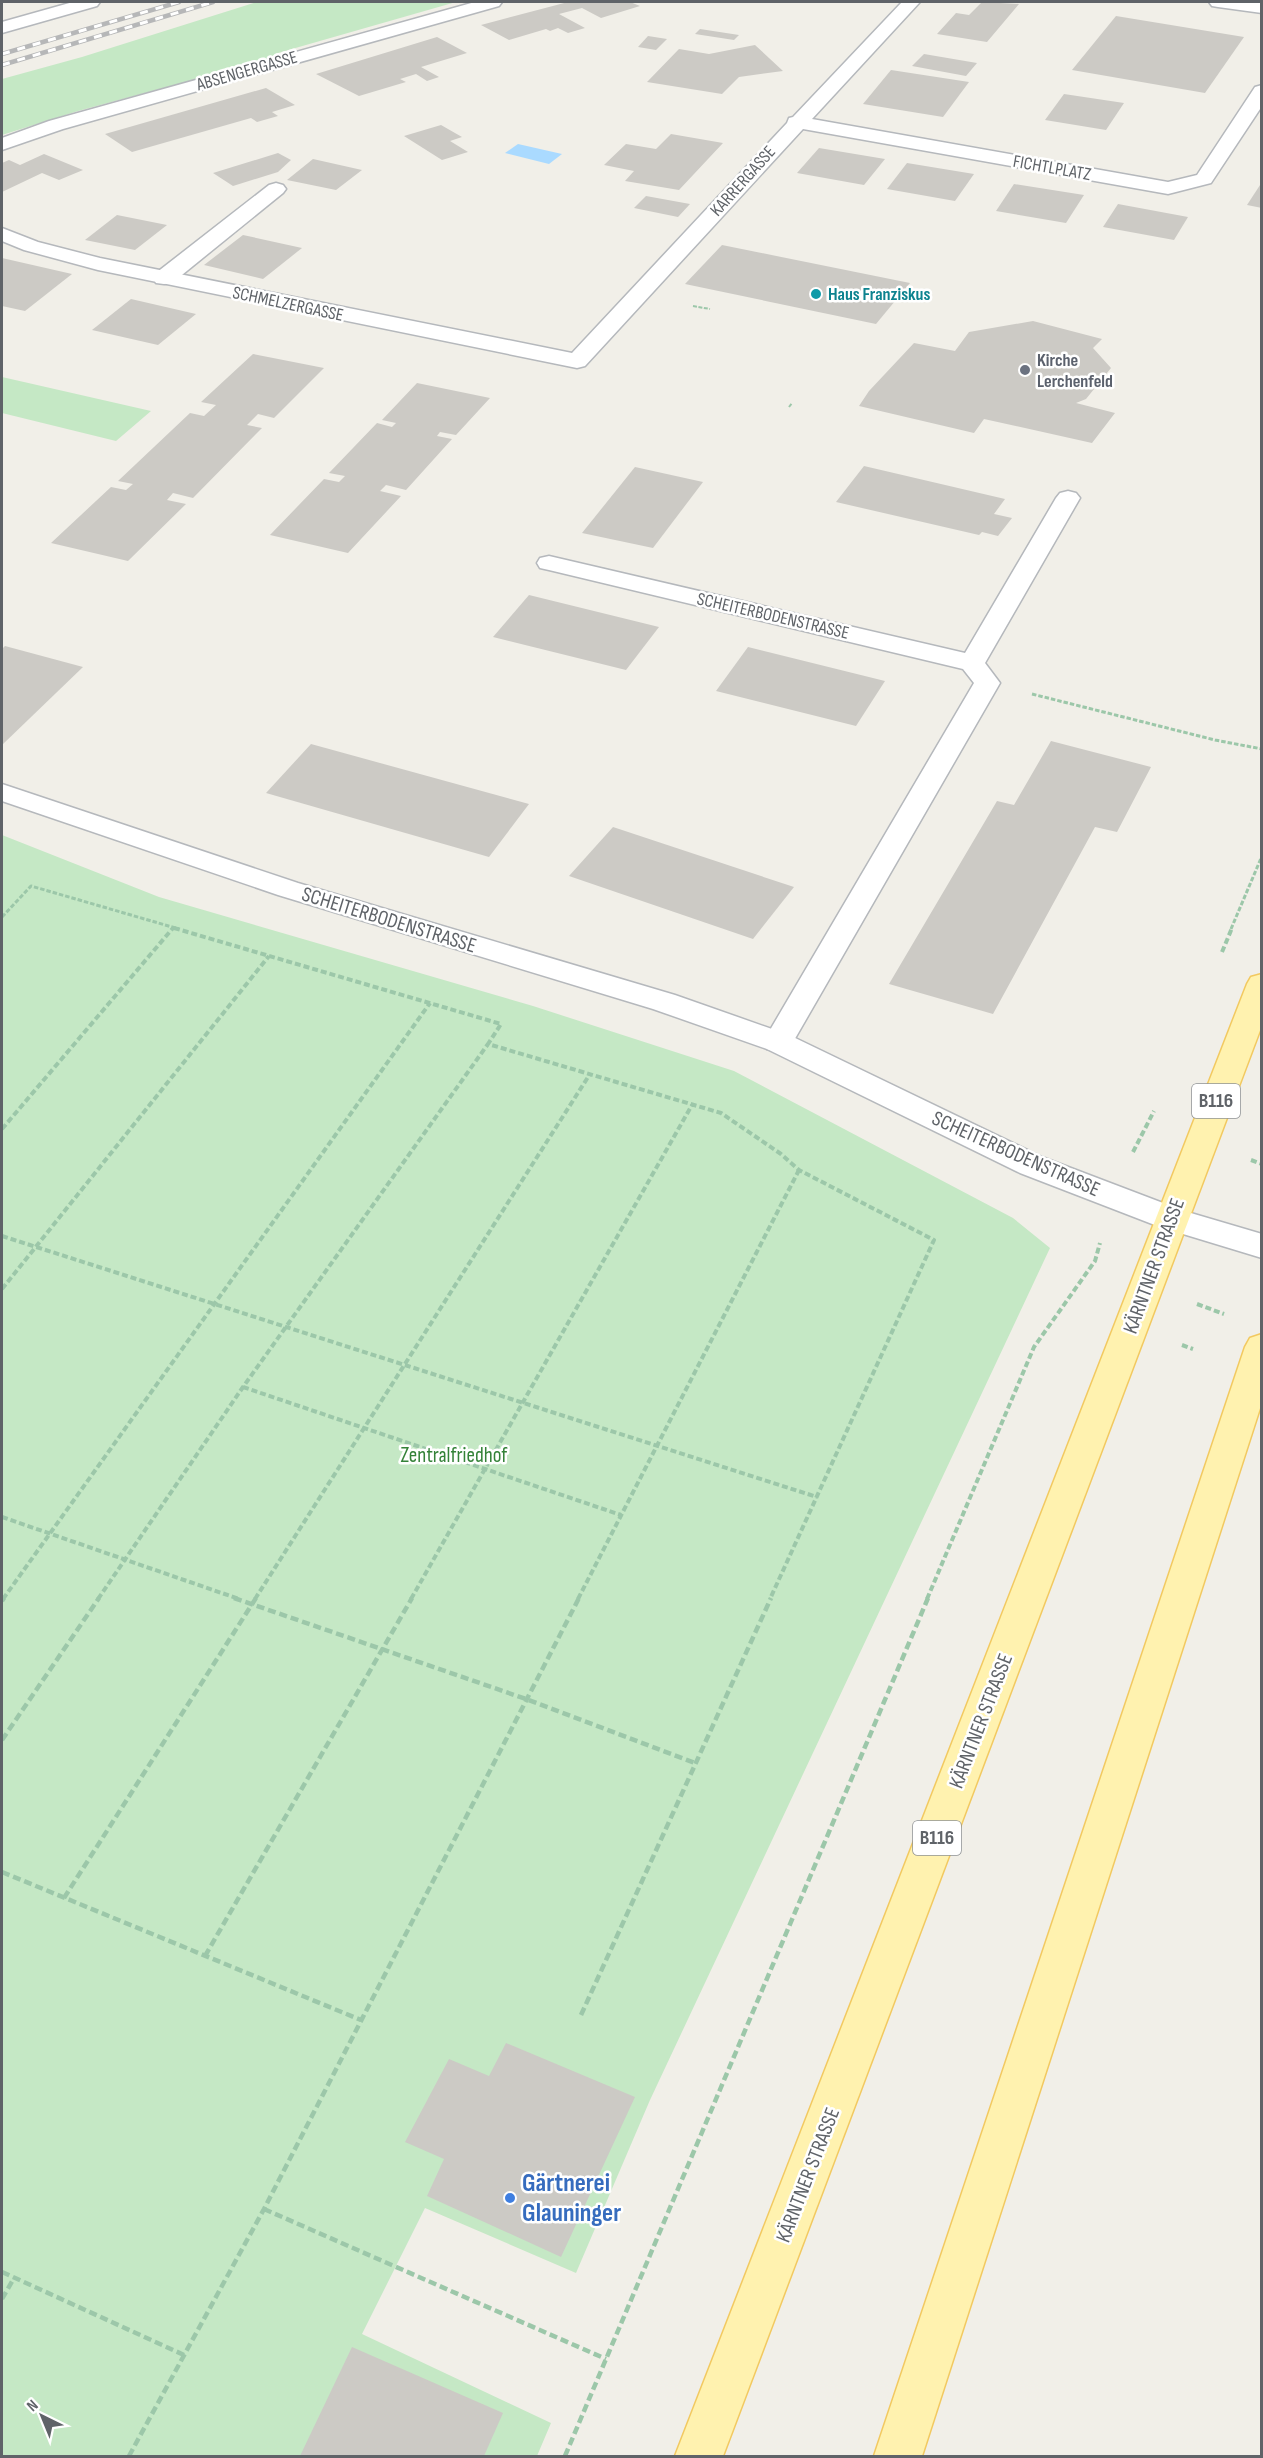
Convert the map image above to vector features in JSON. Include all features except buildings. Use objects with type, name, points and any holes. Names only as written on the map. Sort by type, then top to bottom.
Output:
[{"type":"main road","name":"KÄRNTNER STRASSE","points":[[699,2457],[1262,984]]},
{"type":"main road","points":[[898,2457],[1262,1347]]},
{"type":"street","points":[[2,28],[91,2]]},
{"type":"street","name":"ABSENGERGASSE","points":[[2,144],[56,125],[494,2]]},
{"type":"street","name":"KARRERGASSE","points":[[577,361],[641,294],[796,122],[911,2]]},
{"type":"street","points":[[1218,2],[1262,8]]},
{"type":"street","name":"FICHTLPLATZ","points":[[796,122],[1168,188],[1204,179],[1262,91]]},
{"type":"street","points":[[164,278],[276,189]]},
{"type":"street","name":"SCHMELZERGASSE","points":[[2,234],[31,246],[98,264],[577,361]]},
{"type":"street","points":[[778,1042],[980,673],[1068,498]]},
{"type":"street","name":"SCHEITERBODENSTRASSE","points":[[549,563],[980,673]]},
{"type":"street","name":"SCHEITERBODENSTRASSE","points":[[2,792],[288,890],[664,1002],[778,1042],[1031,1165],[1172,1219],[1262,1246]]},
{"type":"path","points":[[789,407],[792,403]]},
{"type":"path","points":[[980,673],[1215,740],[1262,749]]},
{"type":"path","points":[[2,917],[31,886],[501,1024],[243,1387],[2,1740]]},
{"type":"path","points":[[2,1129],[173,928]]},
{"type":"path","points":[[2,1289],[269,956]]},
{"type":"path","points":[[2,1601],[430,1003]]},
{"type":"path","points":[[488,1044],[721,1113],[781,1154],[799,1170],[934,1240],[581,2015]]},
{"type":"path","points":[[64,1898],[590,1074]]},
{"type":"path","points":[[205,1956],[486,1469],[692,1105]]},
{"type":"path","points":[[129,2457],[264,2209],[799,1170]]},
{"type":"path","points":[[2,1236],[817,1497]]},
{"type":"path","points":[[565,2457],[1034,1347],[1095,1261],[1099,1247]]},
{"type":"path","points":[[243,1387],[621,1515]]},
{"type":"path","points":[[2,1517],[526,1699],[695,1763]]},
{"type":"path","points":[[2,1872],[361,2020]]},
{"type":"path","points":[[264,2209],[606,2359]]},
{"type":"path","points":[[2,2272],[184,2355]]},
{"type":"path","points":[[2,2299],[14,2278]]},
{"type":"green space","points":[[257,2],[456,2],[278,53],[263,61],[78,111],[2,135],[2,79],[82,57]]},
{"type":"green space","points":[[2,377],[151,411],[116,441],[2,413]]},
{"type":"green space","name":"Zentralfriedhof","points":[[2,835],[159,897],[533,1006],[734,1071],[1013,1218],[1050,1248],[650,2100],[576,2273],[425,2208],[362,2334],[551,2423],[537,2456],[2,2456]]},
{"type":"water","points":[[518,144],[562,154],[549,164],[505,153]]},
{"type":"railway","points":[[2,54],[179,2]]},
{"type":"railway","points":[[2,65],[213,2]]},
{"type":"place","name":"Haus Franziskus","points":[[816,294]]},
{"type":"place","name":"Kirche Lerchenfeld","points":[[1025,370]]},
{"type":"place","name":"Gärtnerei Glauninger","points":[[510,2198]]}]
